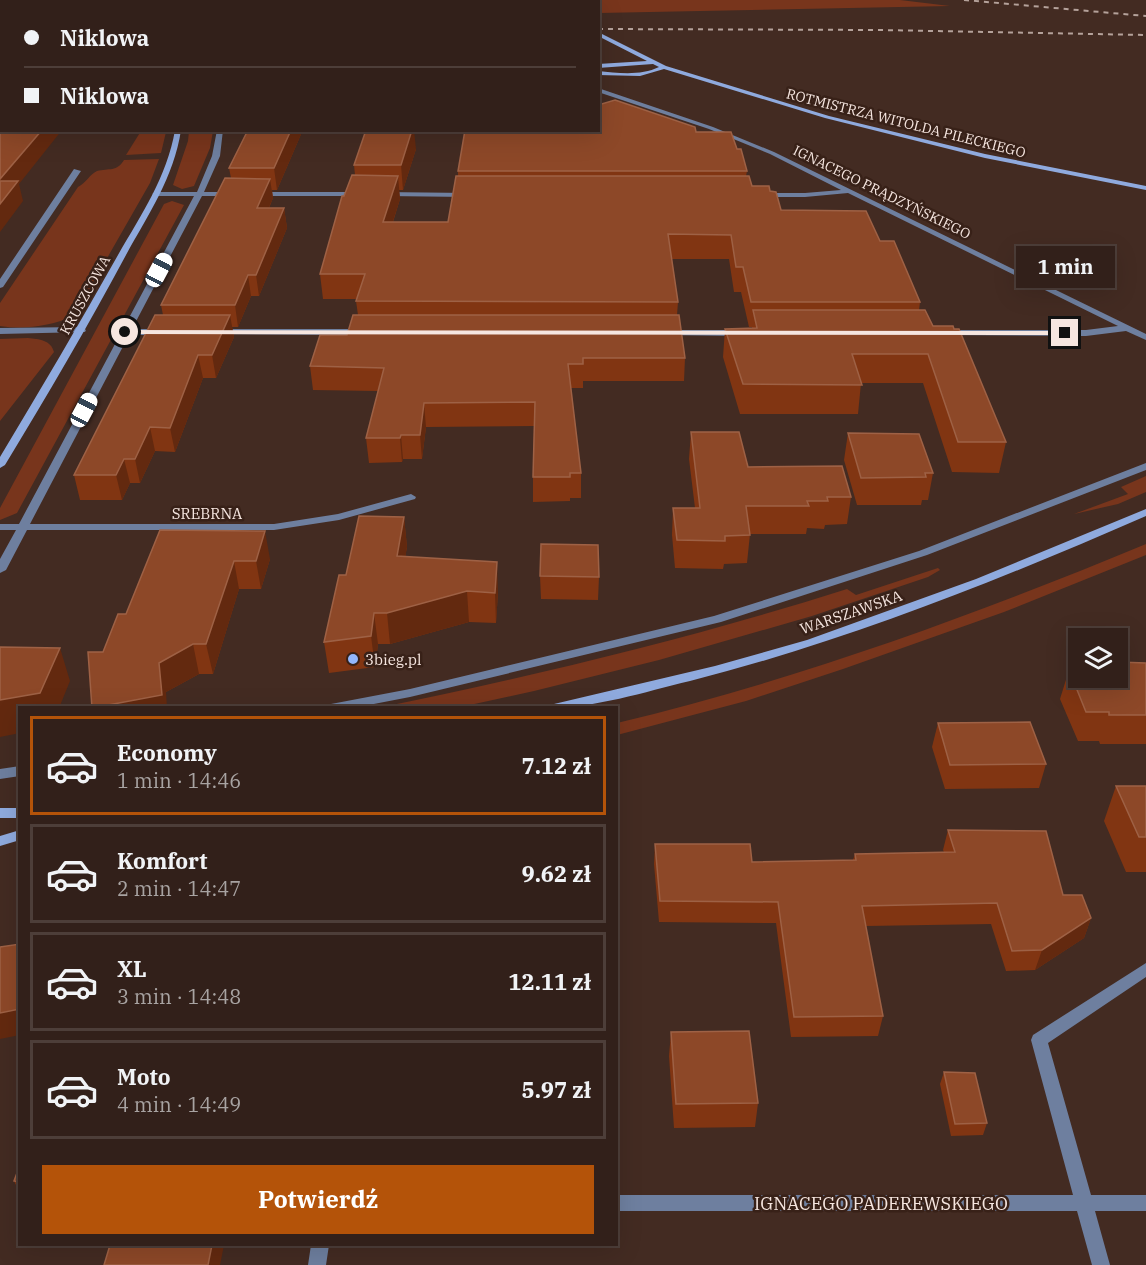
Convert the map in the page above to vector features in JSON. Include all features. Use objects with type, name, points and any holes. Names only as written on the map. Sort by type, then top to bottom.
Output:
[{"type":"main road","points":[[600,35],[664,67]]},
{"type":"main road","points":[[600,65],[622,56],[624,50],[619,44]]},
{"type":"main road","points":[[600,66],[656,61]]},
{"type":"main road","points":[[600,73],[636,74],[664,67]]},
{"type":"main road","name":"ROTMISTRZA WITOLDA PILECKIEGO","points":[[664,67],[785,105],[882,132],[985,156],[1146,188]]},
{"type":"main road","name":"KRUSZCOWA","points":[[0,465],[82,330],[156,194],[170,164],[177,132]]},
{"type":"main road","name":"WARSZAWSKA","points":[[563,706],[704,673],[808,644],[926,604],[1015,570],[1146,512]]},
{"type":"main road","points":[[0,813],[18,813]]},
{"type":"main road","points":[[0,841],[18,836]]},
{"type":"street","name":"IGNACEGO PRĄDZYŃSKIEGO","points":[[600,91],[744,140],[1146,337]]},
{"type":"street","points":[[0,570],[199,194],[216,156],[220,132]]},
{"type":"street","points":[[0,285],[77,171]]},
{"type":"street","points":[[750,195],[806,195],[851,191]]},
{"type":"street","points":[[156,194],[367,194]]},
{"type":"street","points":[[379,194],[475,195]]},
{"type":"street","points":[[934,333],[1086,333],[1127,328]]},
{"type":"street","points":[[0,331],[82,330]]},
{"type":"street","points":[[125,332],[173,332]]},
{"type":"street","points":[[209,332],[375,332]]},
{"type":"street","points":[[660,333],[744,333]]},
{"type":"street","points":[[342,706],[410,693],[717,619],[923,553],[1146,466]]},
{"type":"street","name":"SREBRNA","points":[[0,527],[274,527],[339,517],[411,497]]},
{"type":"street","points":[[0,774],[18,771]]},
{"type":"street","points":[[1101,1265],[1082,1203],[1039,1040],[1146,969]]},
{"type":"street","name":"IGNACEGO PADEREWSKIEGO","points":[[618,1203],[1146,1203]]},
{"type":"street","points":[[317,1265],[320,1246]]},
{"type":"shaded area","points":[[600,0],[900,0],[950,6],[600,13]]},
{"type":"shaded area","points":[[140,132],[166,132],[161,153],[126,155]]},
{"type":"shaded area","points":[[189,132],[213,132],[210,148],[194,186],[182,189],[173,185]]},
{"type":"shaded area","points":[[159,159],[150,183],[74,316],[37,326],[19,328],[0,326],[0,303],[78,187],[95,172],[116,168],[124,160]]},
{"type":"shaded area","points":[[172,201],[184,205],[17,513],[0,520],[0,508],[164,204]]},
{"type":"shaded area","points":[[28,338],[47,343],[54,352],[0,421],[0,339]]},
{"type":"shaded area","points":[[1146,476],[1146,492],[1118,504],[1074,514],[1128,494],[1121,487]]},
{"type":"shaded area","points":[[1146,544],[1146,555],[1004,612],[746,701],[618,735],[618,723],[752,687],[885,644]]},
{"type":"shaded area","points":[[938,568],[940,570],[928,577],[812,616],[659,660],[534,691],[465,706],[386,706],[613,655],[731,624],[847,589],[856,595]]},
{"type":"building","points":[[615,100],[695,127],[696,132],[731,132],[737,149],[741,149],[747,171],[458,171],[465,132],[600,132],[600,104]]},
{"type":"building","points":[[0,132],[40,132],[0,179]]},
{"type":"building","points":[[247,132],[290,132],[274,168],[229,168]]},
{"type":"building","points":[[365,132],[411,132],[401,165],[354,165]]},
{"type":"building","points":[[352,175],[398,176],[383,222],[448,222],[456,176],[749,176],[752,186],[769,186],[770,191],[776,192],[781,210],[866,211],[880,241],[894,241],[920,302],[751,302],[743,267],[736,267],[731,235],[668,234],[678,302],[356,301],[365,274],[320,274],[342,196],[344,196]]},
{"type":"building","points":[[225,178],[270,179],[257,208],[284,208],[256,275],[248,275],[235,305],[161,305]]},
{"type":"building","points":[[0,181],[18,181],[0,204]]},
{"type":"building","points":[[753,310],[925,310],[933,326],[953,326],[954,329],[959,329],[1006,442],[958,442],[928,354],[852,354],[862,385],[743,384],[725,329],[757,328]]},
{"type":"building","points":[[155,315],[230,315],[212,355],[198,355],[170,428],[150,427],[135,459],[124,459],[116,475],[74,475]]},
{"type":"building","points":[[353,315],[679,315],[685,358],[583,358],[583,364],[568,364],[581,473],[570,473],[570,477],[533,477],[535,402],[424,403],[420,435],[401,435],[400,438],[366,438],[384,368],[310,366],[320,335],[347,335]]},
{"type":"building","points":[[691,432],[739,432],[748,467],[842,466],[851,497],[827,497],[828,501],[807,501],[809,506],[746,506],[750,535],[725,536],[725,541],[677,540],[673,508],[700,508]]},
{"type":"building","points":[[848,433],[919,434],[933,473],[925,473],[926,477],[861,478]]},
{"type":"building","points":[[359,516],[404,517],[397,556],[497,562],[495,593],[467,591],[387,613],[374,613],[371,636],[324,642],[339,575],[346,575]]},
{"type":"building","points":[[160,530],[265,531],[256,561],[234,561],[206,644],[193,644],[159,663],[162,695],[92,706],[88,652],[103,652],[118,614],[126,614]]},
{"type":"building","points":[[541,544],[598,545],[599,577],[540,576]]},
{"type":"building","points":[[0,647],[60,648],[40,693],[0,700]]},
{"type":"building","points":[[1128,662],[1146,663],[1146,715],[1109,715],[1109,712],[1086,712],[1076,688],[1128,688]]},
{"type":"building","points":[[1030,722],[1046,764],[950,765],[938,723]]},
{"type":"building","points":[[1116,786],[1146,786],[1146,837],[1139,837]]},
{"type":"building","points":[[948,830],[1046,831],[1063,895],[1082,895],[1091,918],[1042,950],[1012,951],[997,903],[862,906],[883,1016],[794,1017],[778,902],[660,901],[655,844],[750,844],[752,862],[856,860],[855,854],[955,852]]},
{"type":"building","points":[[18,944],[18,1009],[0,1013],[0,947]]},
{"type":"building","points":[[749,1031],[758,1103],[676,1104],[671,1032]]},
{"type":"building","points":[[944,1072],[975,1073],[987,1123],[955,1124]]},
{"type":"building","points":[[18,1170],[18,1182],[14,1181]]},
{"type":"building","points":[[110,1246],[212,1246],[208,1265],[104,1265]]},
{"type":"railway","points":[[964,0],[1146,16]]},
{"type":"railway","points":[[600,29],[881,30],[1146,35]]},
{"type":"place","name":"3bieg.pl","points":[[353,659]]},
{"type":"route","points":[[125,332],[1065,333]]}]
